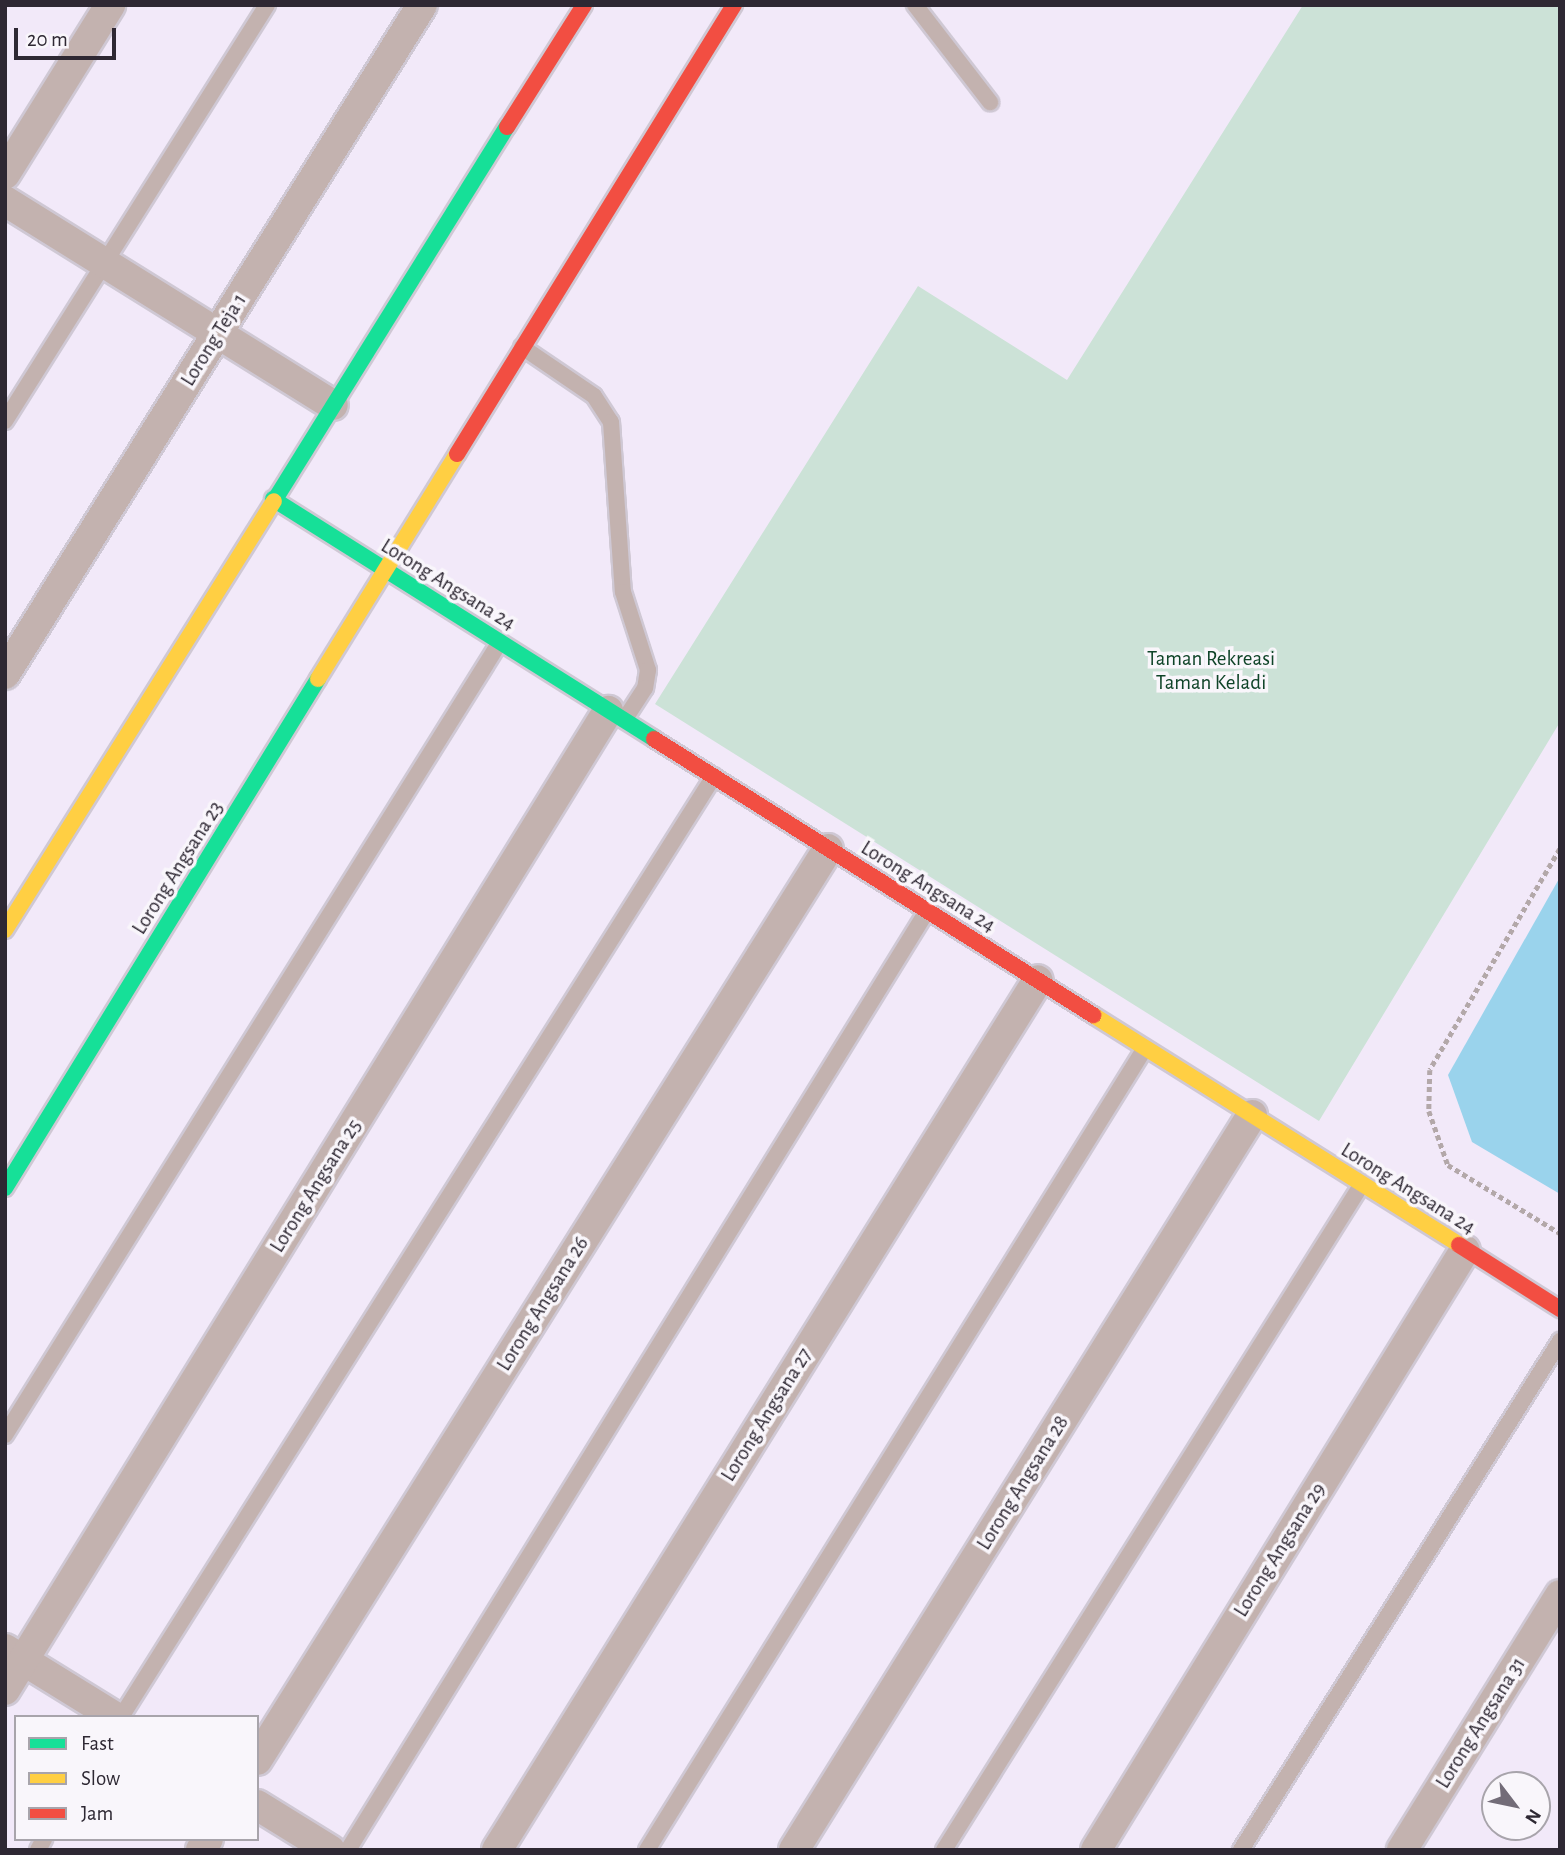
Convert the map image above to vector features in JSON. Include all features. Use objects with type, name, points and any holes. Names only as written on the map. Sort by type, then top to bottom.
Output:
[{"type":"street","points":[[5,174],[110,5]]},
{"type":"street","name":"Lorong Teja 1","points":[[5,674],[422,5]]},
{"type":"street","points":[[5,930],[584,5]]},
{"type":"street","name":"Lorong Angsana 23","points":[[5,1188],[734,5]]},
{"type":"street","points":[[5,201],[333,405]]},
{"type":"street","name":"Lorong Angsana 24","points":[[274,499],[1560,1309]]},
{"type":"street","name":"Lorong Angsana 25","points":[[5,1690],[14,1655],[616,716]]},
{"type":"street","name":"Lorong Angsana 26","points":[[259,1757],[828,849]]},
{"type":"street","name":"Lorong Angsana 27","points":[[496,1850],[1038,980]]},
{"type":"street","name":"Lorong Angsana 28","points":[[794,1850],[1252,1115]]},
{"type":"street","name":"Lorong Angsana 29","points":[[1096,1850],[1465,1250]]},
{"type":"street","name":"Lorong Angsana 31","points":[[1408,1848],[1560,1595]]},
{"type":"street","points":[[14,1655],[112,1715]]},
{"type":"street","points":[[259,1806],[330,1850]]},
{"type":"lane","points":[[5,421],[267,5]]},
{"type":"lane","points":[[915,5],[990,102]]},
{"type":"lane","points":[[522,347],[594,396],[611,422],[623,592],[648,670],[645,688],[616,716]]},
{"type":"lane","points":[[5,1435],[500,642]]},
{"type":"lane","points":[[122,1715],[714,776]]},
{"type":"lane","points":[[348,1850],[927,911]]},
{"type":"lane","points":[[647,1850],[1145,1048]]},
{"type":"lane","points":[[944,1850],[1362,1184]]},
{"type":"lane","points":[[1241,1850],[1560,1341]]},
{"type":"path","points":[[1560,849],[1430,1070],[1429,1111],[1448,1165],[1560,1233]]},
{"type":"green space","name":"Taman Rekreasi Taman Keladi","points":[[1303,5],[1560,5],[1560,722],[1319,1121],[655,704],[918,286],[1067,380]]},
{"type":"water","points":[[1560,877],[1560,1194],[1472,1142],[1448,1075]]},
{"type":"traffic: fast","points":[[274,501],[507,127]]},
{"type":"traffic: fast","points":[[273,499],[654,739]]},
{"type":"traffic: fast","points":[[5,1188],[318,679]]},
{"type":"traffic: slow","points":[[318,679],[457,454]]},
{"type":"traffic: slow","points":[[5,930],[274,501]]},
{"type":"traffic: slow","points":[[1093,1015],[1459,1245]]},
{"type":"traffic: jam","points":[[507,127],[584,5]]},
{"type":"traffic: jam","points":[[457,454],[734,5]]},
{"type":"traffic: jam","points":[[654,739],[1093,1015]]},
{"type":"traffic: jam","points":[[1459,1245],[1560,1309]]}]
